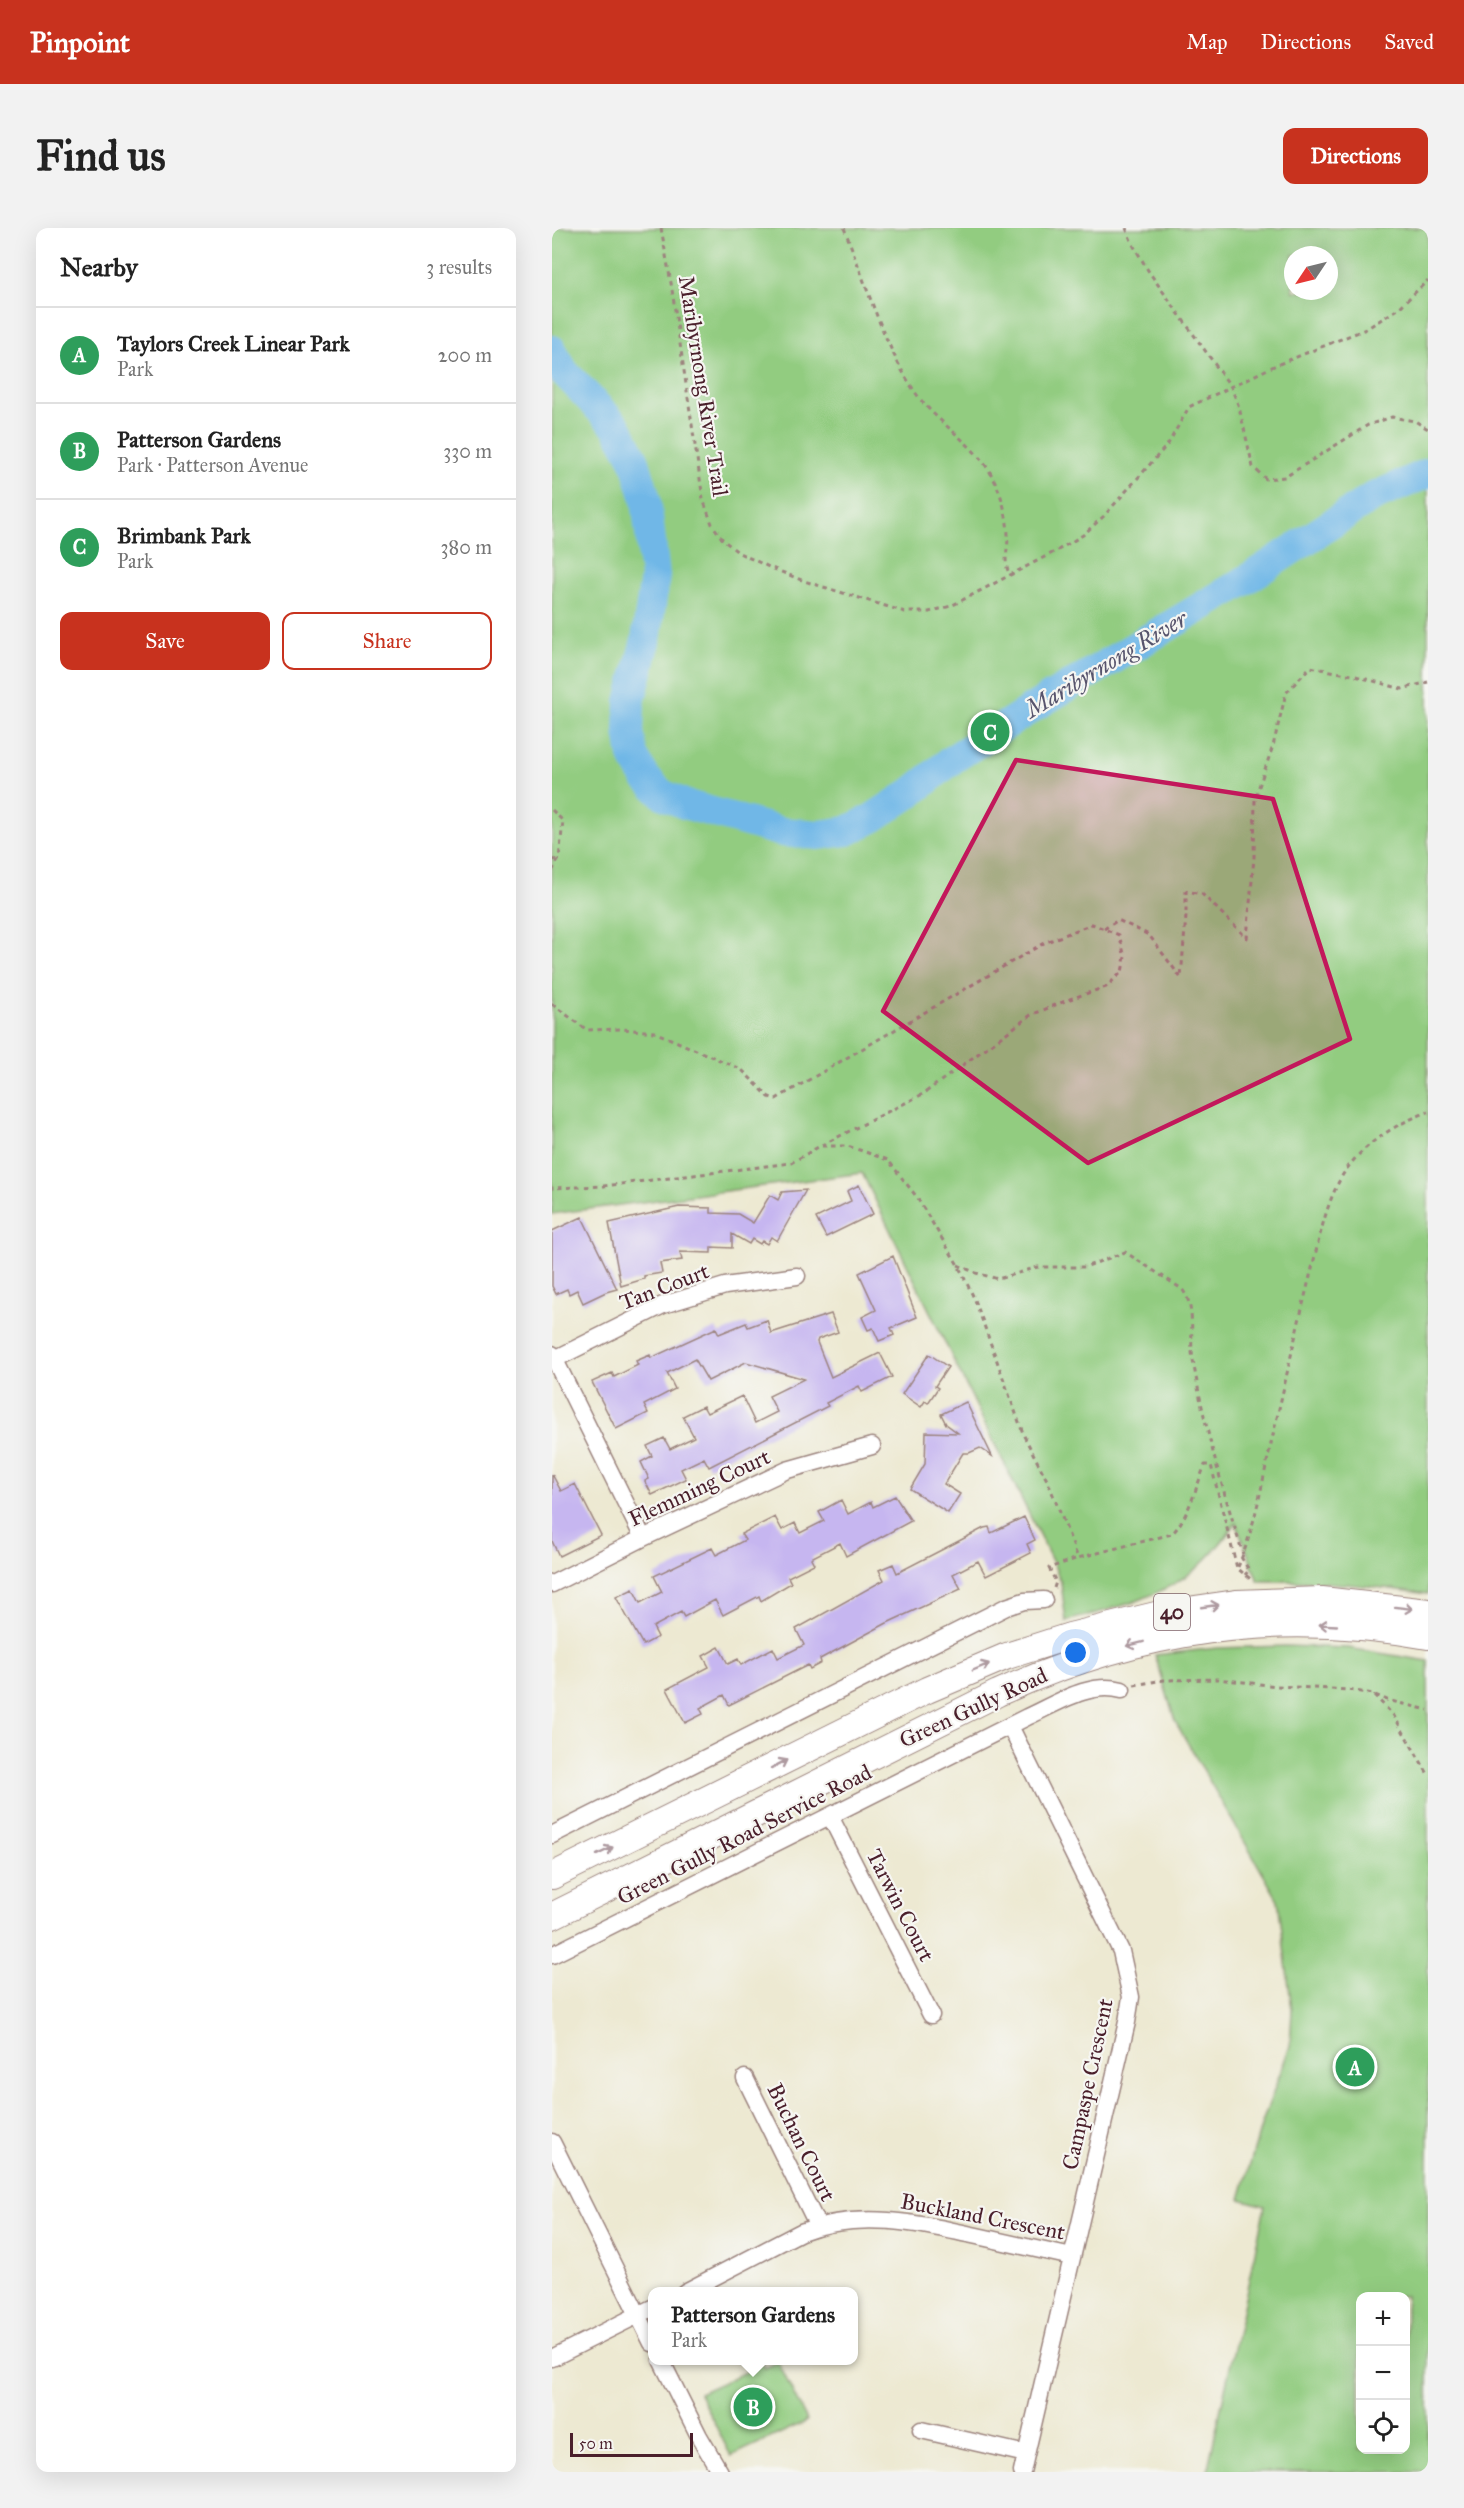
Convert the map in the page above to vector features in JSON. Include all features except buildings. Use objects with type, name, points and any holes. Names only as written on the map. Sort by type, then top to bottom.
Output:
[{"type":"main road","name":"Green Gully Road","points":[[552,1876],[927,1690],[1007,1656],[1070,1636],[1160,1614],[1245,1602],[1322,1600],[1428,1612]]},
{"type":"main road","name":"Green Gully Road","points":[[552,1916],[998,1693],[1045,1671],[1084,1658],[1165,1636],[1242,1626],[1329,1625],[1391,1630],[1428,1636]]},
{"type":"street","name":"Tan Court","points":[[553,1356],[663,1305],[725,1286],[797,1276]]},
{"type":"street","points":[[553,1356],[643,1538]]},
{"type":"street","name":"Flemming Court","points":[[552,1584],[787,1470],[872,1446]]},
{"type":"street","points":[[552,1835],[1006,1606],[1024,1601],[1044,1600]]},
{"type":"street","name":"Green Gully Road Service Road","points":[[552,1955],[1010,1726],[1089,1689],[1101,1686],[1122,1690]]},
{"type":"street","name":"Campaspe Crescent","points":[[1010,1726],[1121,1951],[1131,1997],[1022,2472]]},
{"type":"street","name":"Tarwin Court","points":[[830,1816],[931,2015]]},
{"type":"street","name":"Buchan Court","points":[[745,2078],[818,2226]]},
{"type":"street","points":[[552,2142],[646,2312],[552,2358]]},
{"type":"street","name":"Buckland Crescent","points":[[695,2287],[801,2232],[847,2220],[891,2220],[943,2228],[1072,2257]]},
{"type":"street","points":[[663,2365],[720,2472]]},
{"type":"street","points":[[921,2430],[1026,2454]]},
{"type":"path","name":"Maribyrnong River Trail","points":[[661,228],[703,499],[712,524],[723,540],[739,553],[804,581],[905,612],[929,612],[951,606],[1058,550],[1090,529],[1104,516],[1168,444],[1189,407],[1274,366],[1366,329],[1398,309],[1428,280]]},
{"type":"path","points":[[844,228],[885,334],[916,393],[936,416],[981,459],[996,483],[1006,520],[1008,537],[1005,566],[1009,574]]},
{"type":"path","points":[[1126,228],[1149,272],[1231,387],[1239,407],[1253,467],[1266,479],[1286,477],[1368,425],[1392,417],[1415,421],[1428,429]]},
{"type":"path","points":[[1104,929],[1118,920],[1149,935],[1180,978],[1186,891],[1202,894],[1247,938],[1254,857],[1255,798],[1273,747],[1286,693],[1310,667],[1352,675],[1402,689],[1428,682]]},
{"type":"path","points":[[552,810],[563,821],[559,859],[552,871]]},
{"type":"path","points":[[552,860],[559,859]]},
{"type":"path","points":[[552,1004],[587,1030],[623,1029],[654,1032],[741,1069],[769,1097],[776,1099],[1044,944],[1092,924],[1119,935],[1125,957],[1122,972],[1106,987],[1031,1016],[923,1094],[791,1163],[604,1186],[552,1188]]},
{"type":"path","points":[[1237,1568],[1253,1524],[1305,1298],[1331,1201],[1342,1176],[1356,1158],[1392,1129],[1428,1112]]},
{"type":"path","points":[[820,1146],[848,1146],[888,1160],[916,1196],[958,1265],[975,1300],[1024,1436],[1048,1482],[1078,1558]]},
{"type":"path","points":[[958,1265],[998,1279],[1038,1267],[1084,1267],[1125,1252],[1182,1289],[1188,1297],[1191,1308],[1191,1349],[1208,1438],[1242,1555],[1249,1570],[1245,1575]]},
{"type":"path","points":[[1044,1600],[1051,1594],[1056,1582],[1048,1568],[1172,1534],[1178,1528],[1187,1510],[1205,1465],[1211,1466],[1233,1553]]},
{"type":"path","points":[[1122,1690],[1145,1682],[1218,1678],[1373,1694],[1387,1700],[1428,1710]]},
{"type":"path","points":[[1373,1694],[1394,1716],[1428,1774]]},
{"type":"highlighted area","points":[[1016,760],[1273,799],[1350,1039],[1088,1163],[883,1011]]},
{"type":"green space","points":[[552,228],[1428,228],[1428,1594],[1343,1584],[1258,1581],[1236,1523],[1218,1547],[1197,1568],[1167,1588],[1134,1602],[1066,1621],[1061,1583],[1054,1565],[862,1173],[552,1214]]},
{"type":"green space","points":[[1285,1646],[1348,1648],[1428,1661],[1428,2472],[1207,2472],[1265,2206],[1240,2199],[1262,2123],[1290,2046],[1292,2010],[1278,1900],[1175,1721],[1155,1655],[1217,1648]]},
{"type":"green space","points":[[761,2365],[765,2368],[779,2365],[807,2421],[731,2456],[699,2393]]},
{"type":"waterway","name":"Maribyrnong River","points":[[552,350],[564,372],[616,426],[634,459],[646,499],[655,576],[646,640],[630,702],[629,731],[633,756],[646,778],[662,794],[684,804],[782,832],[819,835],[847,831],[871,819],[912,792],[953,759],[1037,705],[1241,583],[1371,498],[1428,473]]},
{"type":"place","name":"Brimbank Park","points":[[990,732]]},
{"type":"place","name":"Taylors Creek Linear Park","points":[[1355,2067]]},
{"type":"place","name":"Patterson Gardens","points":[[753,2407]]}]
